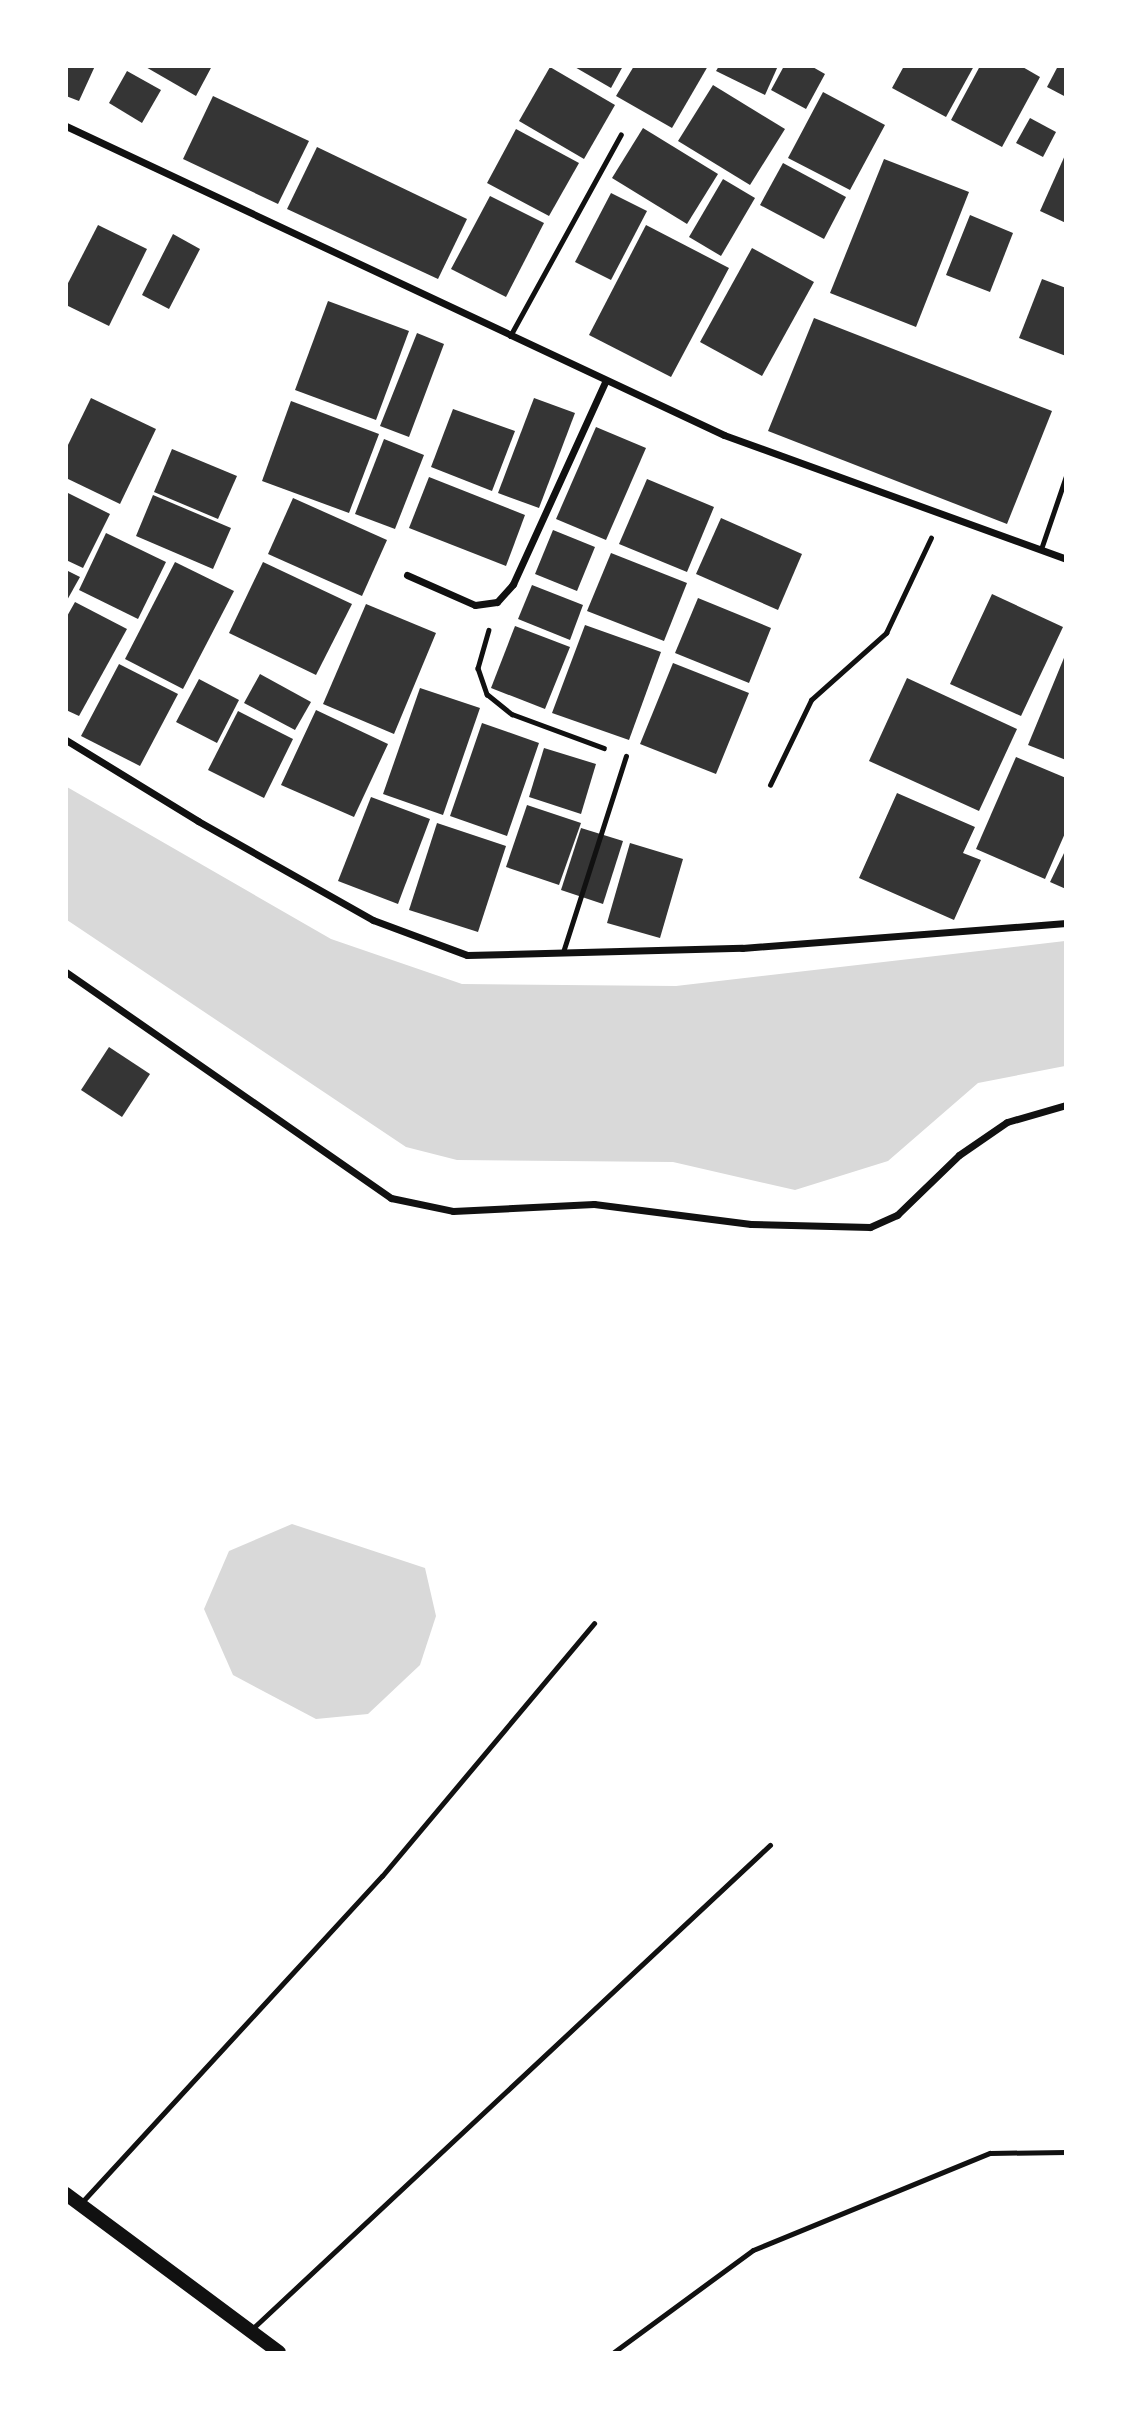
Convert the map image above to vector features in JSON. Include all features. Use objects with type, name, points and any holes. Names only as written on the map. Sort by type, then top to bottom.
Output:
[{"type":"main road","points":[[66,2194],[252,2329],[279,2353]]},
{"type":"street","points":[[66,126],[605,382],[724,435],[1066,559]]},
{"type":"street","points":[[407,575],[475,605],[497,602],[513,584],[605,382]]},
{"type":"street","points":[[66,740],[209,828],[373,920],[423,941],[467,955],[742,948],[1066,923]]},
{"type":"street","points":[[66,972],[391,1198],[453,1211],[594,1204],[751,1224],[870,1227],[897,1215],[959,1155],[1007,1122],[1066,1105]]},
{"type":"lane","points":[[510,336],[621,134]]},
{"type":"lane","points":[[1041,549],[1066,476]]},
{"type":"lane","points":[[563,952],[626,756]]},
{"type":"lane","points":[[80,2203],[382,1876],[594,1623]]},
{"type":"lane","points":[[252,2329],[770,1845]]},
{"type":"lane","points":[[614,2353],[753,2250],[990,2153],[1066,2152]]},
{"type":"path","points":[[770,785],[811,700],[886,632],[941,512]]},
{"type":"path","points":[[497,602],[478,668],[487,694],[512,714],[626,756]]},
{"type":"shaded area","points":[[67,787],[331,939],[462,984],[676,986],[1065,941],[1065,1066],[978,1083],[888,1161],[795,1190],[673,1162],[457,1160],[406,1147],[67,920]]},
{"type":"shaded area","points":[[292,1524],[425,1568],[436,1616],[420,1665],[368,1714],[316,1719],[233,1675],[204,1609],[229,1551]]},
{"type":"building","points":[[66,66],[95,66],[79,101],[66,96]]},
{"type":"building","points":[[144,66],[212,66],[196,96]]},
{"type":"building","points":[[573,66],[623,66],[611,88]]},
{"type":"building","points":[[634,66],[708,66],[672,128],[616,96]]},
{"type":"building","points":[[719,66],[778,66],[765,95],[716,71]]},
{"type":"building","points":[[784,66],[811,66],[825,74],[806,109],[771,90]]},
{"type":"building","points":[[904,66],[974,66],[946,117],[892,88]]},
{"type":"building","points":[[980,66],[1021,66],[1040,77],[1002,147],[951,120]]},
{"type":"building","points":[[1058,66],[1066,66],[1066,97],[1047,87]]},
{"type":"building","points":[[550,67],[615,105],[584,159],[519,121]]},
{"type":"building","points":[[127,71],[161,90],[142,123],[109,103]]},
{"type":"building","points":[[713,85],[785,129],[750,185],[678,141]]},
{"type":"building","points":[[823,92],[885,125],[850,190],[788,158]]},
{"type":"building","points":[[213,96],[309,141],[278,204],[183,159]]},
{"type":"building","points":[[1030,118],[1056,132],[1043,157],[1016,143]]},
{"type":"building","points":[[643,128],[718,174],[687,224],[612,178]]},
{"type":"building","points":[[516,129],[579,163],[549,216],[487,183]]},
{"type":"building","points":[[317,147],[467,219],[438,279],[287,209]]},
{"type":"building","points":[[1066,153],[1066,223],[1040,211]]},
{"type":"building","points":[[884,159],[969,192],[916,327],[830,293]]},
{"type":"building","points":[[783,163],[846,197],[824,239],[760,205]]},
{"type":"building","points":[[723,179],[755,198],[721,256],[689,237]]},
{"type":"building","points":[[611,193],[647,211],[611,280],[575,262]]},
{"type":"building","points":[[490,196],[544,223],[506,297],[451,269]]},
{"type":"building","points":[[970,215],[1013,233],[990,292],[946,275]]},
{"type":"building","points":[[98,225],[147,249],[109,326],[66,305],[66,287]]},
{"type":"building","points":[[646,225],[729,268],[671,377],[589,335]]},
{"type":"building","points":[[173,234],[200,249],[169,309],[142,295]]},
{"type":"building","points":[[752,248],[814,282],[762,376],[700,342]]},
{"type":"building","points":[[1042,279],[1066,288],[1066,356],[1019,338]]},
{"type":"building","points":[[328,301],[409,331],[376,420],[295,390]]},
{"type":"building","points":[[814,318],[1052,411],[1007,524],[768,431]]},
{"type":"building","points":[[417,333],[444,344],[409,437],[380,426]]},
{"type":"building","points":[[91,398],[156,429],[120,504],[66,478],[66,449]]},
{"type":"building","points":[[534,398],[575,413],[539,508],[498,493]]},
{"type":"building","points":[[291,401],[379,434],[349,513],[262,481]]},
{"type":"building","points":[[453,409],[515,431],[492,491],[431,467]]},
{"type":"building","points":[[596,427],[646,448],[606,540],[556,519]]},
{"type":"building","points":[[384,439],[424,455],[395,529],[355,514]]},
{"type":"building","points":[[172,449],[237,476],[218,519],[154,492]]},
{"type":"building","points":[[429,477],[525,515],[506,566],[409,528]]},
{"type":"building","points":[[647,479],[714,507],[687,572],[619,544]]},
{"type":"building","points":[[66,492],[110,514],[83,568],[66,560]]},
{"type":"building","points":[[153,495],[231,528],[213,569],[136,536]]},
{"type":"building","points":[[293,498],[387,540],[362,596],[268,554]]},
{"type":"building","points":[[721,518],[802,554],[778,610],[696,574]]},
{"type":"building","points":[[553,530],[595,547],[577,591],[535,574]]},
{"type":"building","points":[[106,533],[166,562],[138,619],[79,590]]},
{"type":"building","points":[[611,553],[687,583],[664,641],[587,611]]},
{"type":"building","points":[[175,562],[234,591],[183,689],[125,659]]},
{"type":"building","points":[[263,562],[352,604],[316,675],[229,633]]},
{"type":"building","points":[[66,570],[80,577],[66,602]]},
{"type":"building","points":[[532,585],[583,605],[570,640],[518,619]]},
{"type":"building","points":[[992,594],[1063,627],[1021,716],[950,684]]},
{"type":"building","points":[[698,598],[771,628],[749,683],[675,653]]},
{"type":"building","points":[[75,602],[127,629],[79,716],[66,710],[66,618]]},
{"type":"building","points":[[366,604],[436,633],[394,734],[323,704]]},
{"type":"building","points":[[585,625],[661,652],[629,740],[552,713]]},
{"type":"building","points":[[515,626],[570,647],[545,709],[491,688]]},
{"type":"building","points":[[1066,653],[1066,760],[1028,745]]},
{"type":"building","points":[[673,663],[749,693],[716,774],[640,744]]},
{"type":"building","points":[[119,664],[178,694],[140,766],[81,736]]},
{"type":"building","points":[[260,674],[311,702],[295,730],[244,703]]},
{"type":"building","points":[[907,678],[1017,729],[979,811],[869,761]]},
{"type":"building","points":[[199,679],[239,700],[217,743],[176,722]]},
{"type":"building","points":[[420,688],[480,708],[443,815],[383,794]]},
{"type":"building","points":[[316,710],[388,744],[354,817],[281,785]]},
{"type":"building","points":[[238,711],[293,739],[264,798],[208,770]]},
{"type":"building","points":[[482,723],[539,743],[507,836],[450,816]]},
{"type":"building","points":[[544,748],[596,764],[581,814],[529,797]]},
{"type":"building","points":[[1016,757],[1066,778],[1066,831],[1045,879],[976,849]]},
{"type":"building","points":[[897,793],[975,827],[963,853],[981,860],[954,920],[859,878]]},
{"type":"building","points":[[371,797],[430,819],[398,904],[338,881]]},
{"type":"building","points":[[527,805],[581,823],[559,885],[506,867]]},
{"type":"building","points":[[437,823],[506,846],[478,932],[409,910]]},
{"type":"building","points":[[581,828],[623,841],[603,904],[561,890]]},
{"type":"building","points":[[630,843],[683,859],[660,938],[607,923]]},
{"type":"building","points":[[1066,849],[1066,889],[1050,882]]},
{"type":"building","points":[[109,1047],[150,1074],[122,1117],[81,1090]]}]
